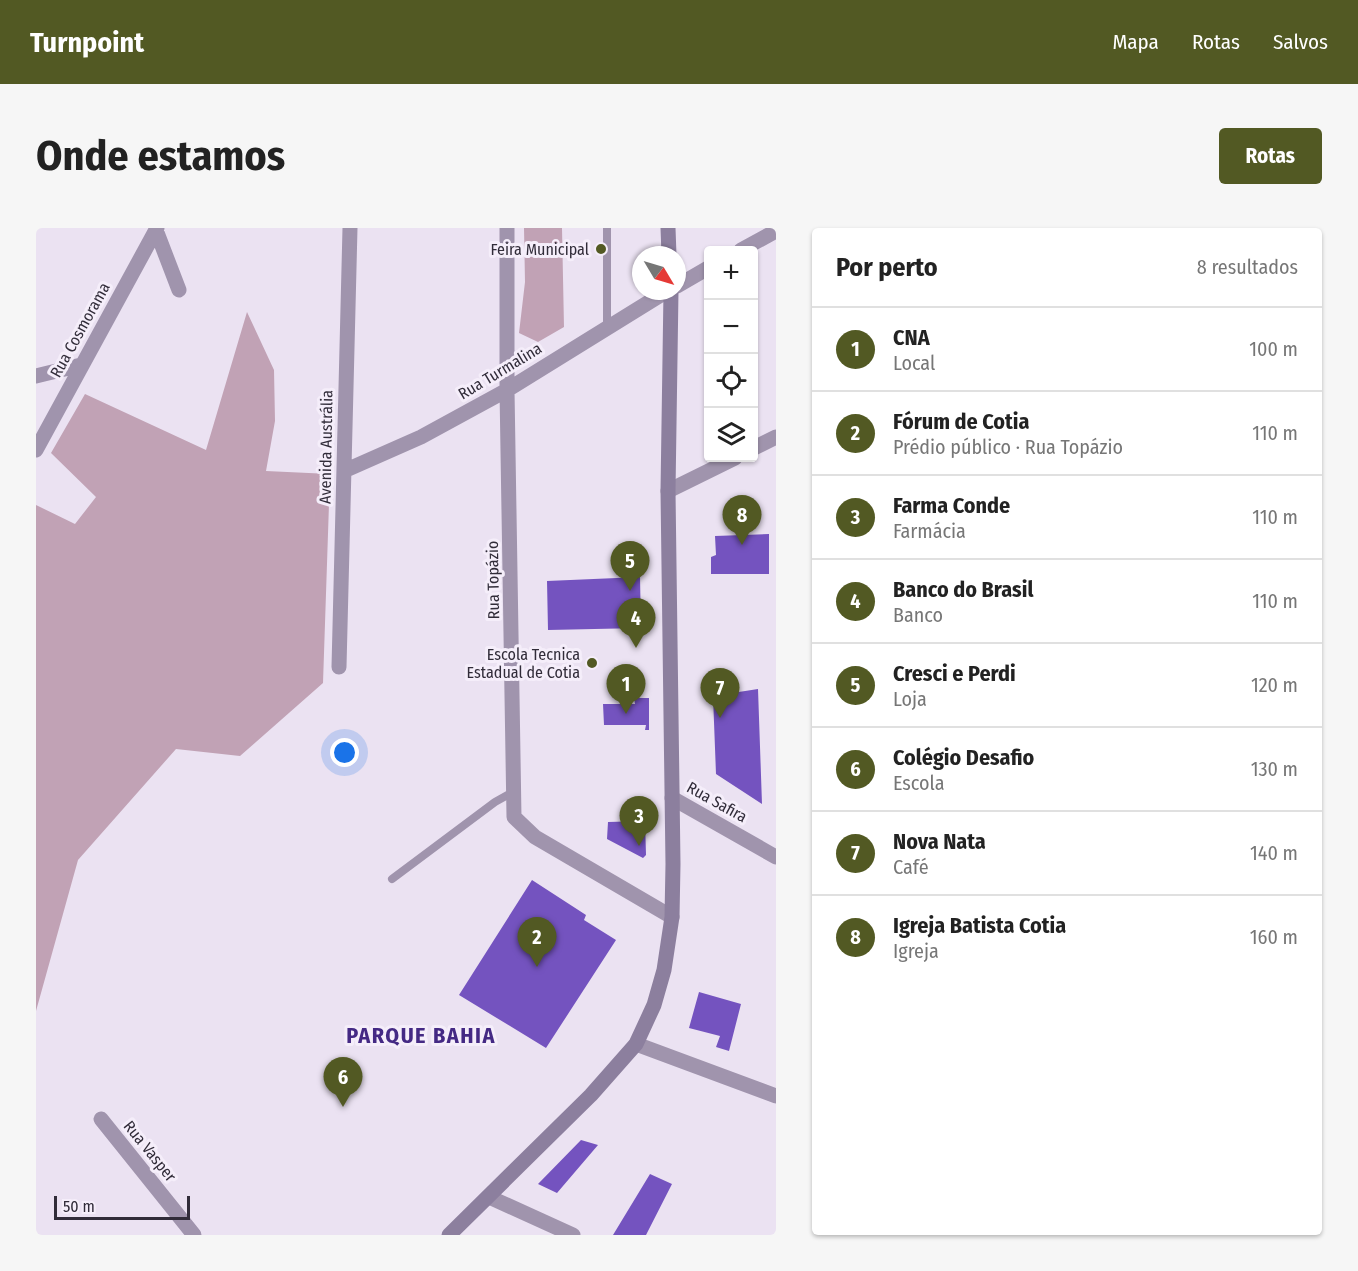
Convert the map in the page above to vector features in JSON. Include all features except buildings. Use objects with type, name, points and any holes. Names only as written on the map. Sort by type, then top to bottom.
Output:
[{"type":"main road","points":[[668,228],[669,246]]},
{"type":"main road","points":[[448,1235],[591,1095],[636,1044],[654,1005],[664,970],[672,917],[668,491],[669,300]]},
{"type":"street","name":"Avenida Austrália","points":[[339,667],[350,228]]},
{"type":"street","name":"Rua Topázio","points":[[507,228],[507,390],[514,817],[535,837],[672,917]]},
{"type":"street","points":[[156,229],[179,290]]},
{"type":"street","name":"Rua Cosmorama","points":[[36,450],[156,229]]},
{"type":"street","points":[[748,246],[776,231]]},
{"type":"street","points":[[686,281],[704,270]]},
{"type":"street","name":"Rua Turmalina","points":[[344,471],[421,437],[507,390],[654,300]]},
{"type":"street","points":[[36,376],[81,365]]},
{"type":"street","points":[[758,446],[776,437]]},
{"type":"street","points":[[668,491],[727,462]]},
{"type":"street","name":"Rua Safira","points":[[672,798],[776,857]]},
{"type":"street","points":[[636,1044],[776,1096]]},
{"type":"street","name":"Rua Vasper","points":[[101,1119],[194,1235]]},
{"type":"street","points":[[489,1197],[571,1235]]},
{"type":"lane","points":[[608,228],[608,327]]},
{"type":"lane","points":[[392,879],[495,802],[513,792]]},
{"type":"shaded area","points":[[524,228],[562,228],[564,327],[538,342],[519,333],[525,282]]},
{"type":"shaded area","points":[[247,312],[274,370],[275,421],[266,471],[330,474],[323,683],[240,756],[176,749],[78,860],[36,1011],[36,505],[75,524],[96,497],[51,453],[85,394],[206,450]]},
{"type":"place","name":"Feira Municipal","points":[[601,249]]},
{"type":"place","name":"Igreja Batista Cotia","points":[[742,545]]},
{"type":"place","name":"Cresci e Perdi","points":[[630,591]]},
{"type":"place","name":"Banco do Brasil","points":[[636,648]]},
{"type":"place","name":"Escola Tecnica Estadual de Cotia","points":[[592,663]]},
{"type":"place","name":"CNA","points":[[626,714]]},
{"type":"place","name":"Nova Nata","points":[[720,718]]},
{"type":"place","name":"Farma Conde","points":[[639,846]]},
{"type":"place","name":"Fórum de Cotia","points":[[537,967]]},
{"type":"place","name":"Colégio Desafio","points":[[343,1107]]},
{"type":"district","name":"PARQUE BAHIA","points":[[421,1035]]}]
